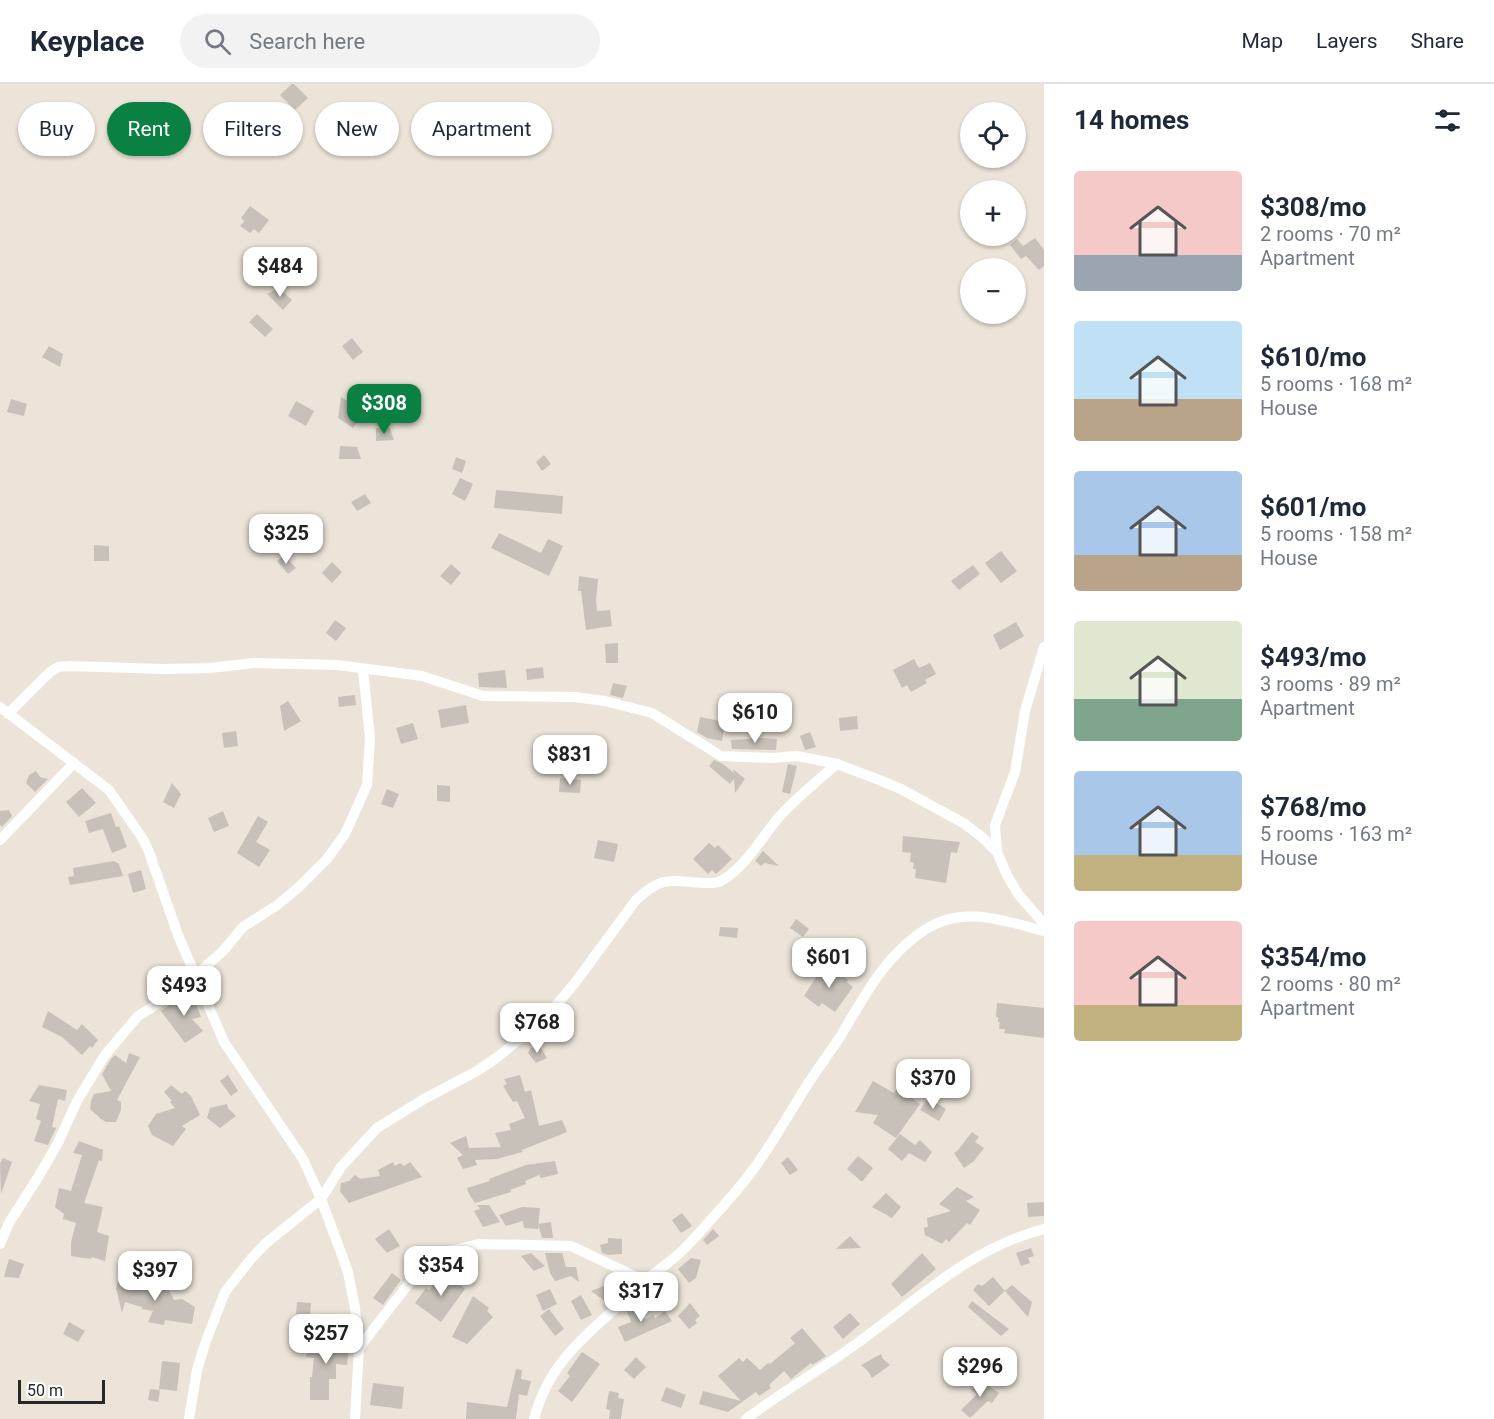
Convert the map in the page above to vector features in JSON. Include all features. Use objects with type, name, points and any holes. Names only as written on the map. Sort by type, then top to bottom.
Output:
[{"type":"street","points":[[997,852],[996,819],[1015,772],[1024,711],[1044,647]]},
{"type":"street","points":[[355,1419],[359,1348],[348,1272],[321,1199],[303,1159],[224,1042],[143,839],[109,790],[4,711],[50,672],[58,667],[69,666],[117,669],[210,668],[284,662],[388,670],[422,676],[483,696],[574,697],[605,701],[652,713],[721,756],[772,758],[798,756],[837,764],[901,789],[941,810],[983,838],[997,852],[1018,894],[1044,924]]},
{"type":"street","points":[[0,1244],[9,1222],[58,1143],[77,1101],[105,1054],[138,1017],[174,994],[196,976],[223,951],[243,927],[300,887],[327,859],[345,834],[367,785],[370,738],[363,669]]},
{"type":"street","points":[[0,840],[74,763]]},
{"type":"street","points":[[189,1419],[197,1370],[225,1292],[266,1243],[321,1199],[341,1167],[377,1128],[424,1098],[477,1071],[546,1017],[574,984],[629,909],[649,889],[658,883],[668,881],[719,882],[747,859],[778,818],[809,787],[837,764]]},
{"type":"street","points":[[534,1419],[551,1376],[562,1359],[645,1281],[680,1252],[761,1159],[838,1040],[867,989],[907,942],[939,922],[956,916],[970,915],[998,919],[1044,931]]},
{"type":"street","points":[[746,1419],[850,1349],[968,1260],[1044,1229]]},
{"type":"street","points":[[359,1348],[413,1278],[432,1258],[449,1251],[480,1244],[571,1246],[645,1281]]},
{"type":"building","points":[[294,84],[308,98],[303,103],[287,102],[280,95]]},
{"type":"building","points":[[250,206],[269,220],[259,233],[254,229],[250,233],[240,226],[244,221],[241,218]]},
{"type":"building","points":[[1035,238],[1044,250],[1044,266],[1039,270],[1026,256],[1020,258],[1011,246],[1026,246]]},
{"type":"building","points":[[279,288],[292,300],[283,310],[267,294]]},
{"type":"building","points":[[257,314],[273,329],[265,337],[249,322]]},
{"type":"building","points":[[352,338],[363,352],[353,360],[342,346]]},
{"type":"building","points":[[49,346],[63,354],[60,367],[42,357]]},
{"type":"building","points":[[341,397],[364,412],[353,428],[338,418]]},
{"type":"building","points":[[11,399],[27,404],[24,416],[7,412]]},
{"type":"building","points":[[296,401],[314,411],[306,426],[288,416]]},
{"type":"building","points":[[376,428],[390,428],[394,440],[376,441]]},
{"type":"building","points":[[340,446],[357,447],[361,459],[339,459]]},
{"type":"building","points":[[544,455],[551,464],[542,471],[536,462]]},
{"type":"building","points":[[456,457],[466,461],[462,473],[452,469]]},
{"type":"building","points":[[460,478],[473,484],[465,501],[452,494]]},
{"type":"building","points":[[496,490],[563,496],[562,514],[494,508]]},
{"type":"building","points":[[365,494],[371,503],[357,511],[351,502]]},
{"type":"building","points":[[499,533],[541,553],[548,539],[563,546],[549,576],[491,548]]},
{"type":"building","points":[[94,545],[109,546],[109,561],[94,561]]},
{"type":"building","points":[[1001,551],[1017,571],[1001,583],[985,563]]},
{"type":"building","points":[[284,555],[296,568],[288,574],[277,561]]},
{"type":"building","points":[[332,562],[342,572],[332,583],[322,573]]},
{"type":"building","points":[[451,564],[461,573],[451,585],[440,576]]},
{"type":"building","points":[[973,565],[980,574],[959,590],[951,581]]},
{"type":"building","points":[[579,576],[598,579],[597,611],[610,610],[612,626],[586,630],[581,591],[578,591]]},
{"type":"building","points":[[335,620],[346,628],[336,641],[326,633]]},
{"type":"building","points":[[1016,622],[1024,636],[1000,650],[993,635]]},
{"type":"building","points":[[618,643],[618,663],[606,663],[605,644]]},
{"type":"building","points":[[914,659],[919,668],[930,663],[936,674],[925,680],[927,683],[911,692],[907,685],[902,688],[893,670]]},
{"type":"building","points":[[543,667],[544,678],[527,680],[526,669]]},
{"type":"building","points":[[505,670],[507,688],[479,687],[478,673]]},
{"type":"building","points":[[613,683],[627,686],[623,698],[610,695]]},
{"type":"building","points":[[355,695],[356,705],[339,707],[338,697]]},
{"type":"building","points":[[288,701],[301,721],[284,731],[280,706]]},
{"type":"building","points":[[466,705],[469,723],[441,728],[438,710]]},
{"type":"building","points":[[857,716],[858,729],[840,731],[839,718]]},
{"type":"building","points":[[700,717],[725,722],[722,741],[707,738],[697,732]]},
{"type":"building","points":[[413,723],[418,739],[401,744],[396,728]]},
{"type":"building","points":[[236,731],[238,746],[224,748],[222,733]]},
{"type":"building","points":[[810,732],[816,747],[805,750],[800,736]]},
{"type":"building","points":[[777,739],[776,750],[732,749],[731,740]]},
{"type":"building","points":[[714,760],[734,773],[733,769],[745,779],[735,793],[734,779],[730,784],[709,766]]},
{"type":"building","points":[[788,764],[797,766],[790,794],[782,792]]},
{"type":"building","points":[[36,771],[40,777],[48,779],[35,792],[26,783],[29,775]]},
{"type":"building","points":[[560,778],[581,780],[580,793],[559,792]]},
{"type":"building","points":[[172,783],[181,794],[174,808],[163,802]]},
{"type":"building","points":[[437,785],[450,786],[450,802],[437,801]]},
{"type":"building","points":[[82,788],[96,803],[79,817],[66,802]]},
{"type":"building","points":[[387,789],[399,794],[393,808],[381,804]]},
{"type":"building","points":[[9,810],[12,816],[2,827],[0,811]]},
{"type":"building","points":[[223,811],[229,826],[214,832],[208,818]]},
{"type":"building","points":[[111,813],[127,847],[112,853],[103,829],[89,833],[85,821]]},
{"type":"building","points":[[258,816],[268,822],[256,842],[270,850],[259,867],[237,853]]},
{"type":"building","points":[[903,836],[960,842],[957,853],[951,852],[946,883],[915,878],[916,869],[913,869],[914,863],[910,862],[911,853],[902,852]]},
{"type":"building","points":[[598,840],[618,844],[614,862],[594,858]]},
{"type":"building","points":[[709,843],[715,848],[718,845],[732,859],[716,874],[712,870],[708,874],[693,859]]},
{"type":"building","points":[[763,851],[779,866],[764,863],[761,866],[755,861]]},
{"type":"building","points":[[114,861],[119,864],[123,876],[70,885],[68,877],[74,876],[73,868]]},
{"type":"building","points":[[141,870],[146,889],[133,893],[128,874]]},
{"type":"building","points":[[796,919],[809,929],[803,937],[790,928]]},
{"type":"building","points":[[720,927],[738,928],[737,938],[719,936]]},
{"type":"building","points":[[825,963],[848,980],[847,982],[853,987],[835,1012],[822,1003],[819,1007],[804,996]]},
{"type":"building","points":[[187,993],[195,1001],[201,1017],[192,1019],[203,1031],[185,1043],[161,1011]]},
{"type":"building","points":[[997,1003],[1044,1008],[1044,1038],[1004,1033],[1005,1029],[999,1029],[1000,1022],[996,1017]]},
{"type":"building","points":[[48,1011],[77,1030],[82,1024],[98,1040],[82,1055],[62,1037],[42,1027]]},
{"type":"building","points":[[539,1045],[547,1058],[536,1063],[528,1053],[531,1048]]},
{"type":"building","points":[[129,1053],[140,1057],[117,1100],[121,1102],[121,1110],[116,1122],[106,1122],[90,1109],[91,1101],[94,1094],[111,1091],[102,1074],[111,1059],[115,1055],[126,1063]]},
{"type":"building","points":[[228,1075],[238,1091],[231,1096],[220,1081]]},
{"type":"building","points":[[520,1075],[525,1092],[531,1090],[539,1126],[562,1120],[567,1132],[522,1150],[522,1152],[497,1159],[475,1160],[477,1165],[463,1169],[457,1158],[463,1155],[450,1143],[466,1136],[469,1148],[501,1147],[495,1133],[511,1130],[509,1124],[525,1118],[517,1101],[513,1102],[503,1086],[507,1084],[504,1079]]},
{"type":"building","points":[[873,1081],[894,1093],[900,1085],[908,1090],[906,1094],[920,1104],[896,1138],[873,1123],[878,1115],[855,1112]]},
{"type":"building","points":[[39,1085],[67,1090],[65,1101],[58,1099],[52,1127],[56,1128],[48,1145],[34,1141],[41,1121],[36,1119],[40,1104],[29,1101]]},
{"type":"building","points":[[171,1085],[182,1094],[185,1091],[191,1096],[200,1115],[182,1126],[186,1129],[173,1146],[152,1135],[148,1126],[156,1114],[175,1108],[164,1092]]},
{"type":"building","points":[[928,1098],[946,1109],[939,1121],[920,1110]]},
{"type":"building","points":[[227,1104],[236,1116],[220,1128],[207,1118],[210,1108]]},
{"type":"building","points":[[972,1132],[979,1137],[975,1142],[984,1148],[974,1161],[964,1168],[954,1153]]},
{"type":"building","points":[[900,1134],[915,1145],[920,1140],[932,1152],[925,1162],[909,1153],[902,1161],[888,1149]]},
{"type":"building","points":[[79,1141],[103,1150],[102,1161],[99,1160],[84,1203],[103,1207],[97,1232],[109,1236],[105,1261],[92,1257],[91,1259],[71,1256],[71,1242],[76,1223],[63,1219],[64,1214],[55,1207],[59,1188],[71,1191],[82,1155],[73,1153]]},
{"type":"building","points":[[858,1156],[873,1168],[862,1182],[847,1169]]},
{"type":"building","points":[[788,1157],[798,1170],[790,1175],[781,1163]]},
{"type":"building","points":[[3,1158],[12,1162],[1,1194],[0,1163]]},
{"type":"building","points":[[555,1161],[558,1174],[541,1178],[539,1175],[525,1181],[526,1184],[510,1190],[511,1192],[475,1203],[469,1194],[467,1188],[490,1181],[489,1179],[526,1165]]},
{"type":"building","points":[[393,1162],[395,1166],[400,1163],[404,1166],[410,1162],[422,1177],[349,1203],[340,1191],[341,1183],[349,1181],[355,1175],[360,1179],[380,1176],[378,1170]]},
{"type":"building","points":[[957,1187],[974,1197],[966,1201],[980,1210],[970,1225],[967,1223],[949,1242],[946,1239],[942,1244],[925,1235],[924,1228],[928,1227],[927,1218],[951,1211],[939,1204]]},
{"type":"building","points":[[886,1193],[901,1207],[892,1218],[872,1207]]},
{"type":"building","points":[[1044,1202],[1044,1216],[1028,1217],[1027,1203]]},
{"type":"building","points":[[477,1205],[489,1205],[500,1222],[483,1227],[474,1211],[480,1209]]},
{"type":"building","points":[[522,1207],[540,1208],[538,1229],[524,1228],[523,1221],[506,1226],[499,1215]]},
{"type":"building","points":[[682,1213],[692,1226],[681,1233],[672,1220]]},
{"type":"building","points":[[551,1222],[553,1238],[542,1238],[538,1224]]},
{"type":"building","points":[[389,1229],[400,1246],[387,1253],[375,1239]]},
{"type":"building","points":[[713,1229],[719,1236],[707,1245],[703,1240]]},
{"type":"building","points":[[850,1236],[861,1248],[836,1249]]},
{"type":"building","points":[[608,1238],[622,1239],[622,1254],[602,1253],[600,1245],[608,1243]]},
{"type":"building","points":[[1031,1248],[1034,1256],[1028,1258],[1030,1263],[1021,1266],[1016,1253]]},
{"type":"building","points":[[531,1253],[545,1266],[534,1271],[521,1256]]},
{"type":"building","points":[[545,1253],[562,1253],[566,1267],[576,1267],[579,1282],[571,1276],[555,1281],[550,1273]]},
{"type":"building","points":[[922,1253],[936,1269],[902,1297],[891,1284]]},
{"type":"building","points":[[691,1258],[701,1260],[696,1278],[689,1283],[678,1269]]},
{"type":"building","points":[[9,1259],[24,1264],[19,1278],[4,1277]]},
{"type":"building","points":[[446,1271],[465,1289],[441,1322],[415,1303],[426,1288],[429,1290]]},
{"type":"building","points":[[392,1273],[401,1280],[383,1305],[373,1298]]},
{"type":"building","points":[[130,1277],[138,1277],[146,1286],[157,1284],[168,1289],[174,1300],[182,1299],[195,1307],[192,1324],[165,1320],[164,1325],[148,1322],[153,1311],[125,1302],[122,1313],[116,1288],[118,1281],[128,1282]]},
{"type":"building","points":[[993,1277],[1005,1291],[989,1306],[973,1290],[978,1284],[982,1286]]},
{"type":"building","points":[[609,1284],[615,1296],[605,1301],[591,1291]]},
{"type":"building","points":[[1012,1285],[1032,1302],[1028,1317],[1005,1291]]},
{"type":"building","points":[[550,1289],[557,1304],[543,1311],[536,1295]]},
{"type":"building","points":[[581,1295],[592,1315],[581,1320],[571,1301]]},
{"type":"building","points":[[473,1296],[489,1308],[487,1311],[493,1317],[467,1344],[452,1337]]},
{"type":"building","points":[[972,1301],[1009,1329],[1001,1336],[968,1307]]},
{"type":"building","points":[[297,1302],[311,1303],[310,1315],[296,1314]]},
{"type":"building","points":[[637,1303],[645,1320],[653,1314],[655,1318],[665,1311],[672,1321],[625,1342],[618,1327],[631,1322],[626,1309]]},
{"type":"building","points":[[690,1303],[700,1316],[695,1320],[697,1323],[689,1329],[678,1316]]},
{"type":"building","points":[[549,1309],[564,1329],[555,1336],[540,1316]]},
{"type":"building","points":[[850,1313],[860,1324],[843,1339],[833,1327]]},
{"type":"building","points":[[69,1322],[85,1331],[78,1342],[63,1334]]},
{"type":"building","points":[[802,1328],[826,1356],[812,1365],[811,1363],[791,1379],[784,1371],[769,1385],[771,1388],[759,1396],[756,1392],[728,1412],[699,1404],[703,1391],[741,1401],[718,1376],[739,1358],[743,1362],[747,1358],[760,1370],[795,1343],[790,1338]]},
{"type":"building","points":[[328,1338],[350,1340],[347,1365],[336,1364],[336,1379],[329,1379],[329,1400],[310,1400],[310,1377],[312,1377],[314,1358],[306,1357],[308,1343],[327,1345]]},
{"type":"building","points":[[582,1352],[600,1364],[572,1402],[558,1391],[570,1376],[567,1373]]},
{"type":"building","points":[[881,1354],[890,1365],[872,1378],[861,1365]]},
{"type":"building","points":[[636,1357],[646,1367],[634,1379],[624,1370]]},
{"type":"building","points":[[162,1361],[180,1363],[177,1391],[159,1389]]},
{"type":"building","points":[[516,1369],[522,1370],[521,1379],[531,1381],[527,1396],[519,1394],[516,1419],[466,1419],[467,1402],[507,1407]]},
{"type":"building","points":[[979,1379],[999,1393],[992,1403],[988,1401],[970,1418],[961,1410],[977,1394],[971,1390]]},
{"type":"building","points":[[373,1383],[404,1387],[402,1409],[370,1405]]},
{"type":"building","points":[[666,1387],[686,1395],[681,1408],[661,1401]]},
{"type":"building","points":[[150,1389],[160,1390],[158,1402],[148,1400]]},
{"type":"building","points":[[609,1391],[619,1393],[618,1398],[624,1399],[621,1419],[609,1419],[610,1410],[606,1409]]}]
